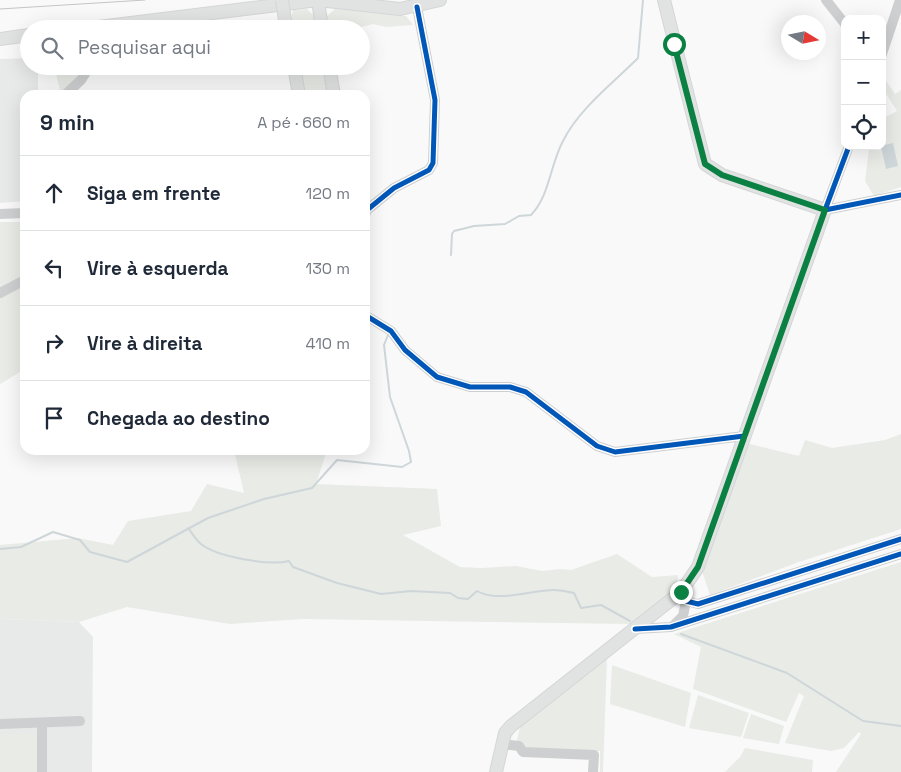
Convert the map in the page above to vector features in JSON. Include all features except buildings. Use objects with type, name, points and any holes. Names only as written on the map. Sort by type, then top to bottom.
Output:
[{"type":"main road","points":[[282,0],[285,20]]},
{"type":"main road","points":[[163,20],[318,0],[394,9],[417,7],[440,0]]},
{"type":"main road","points":[[318,0],[321,20]]},
{"type":"main road","points":[[496,772],[505,732],[511,726],[635,629],[683,597],[698,567],[825,210],[722,175],[705,164],[664,0]]},
{"type":"main road","points":[[0,39],[20,36]]},
{"type":"main road","points":[[296,75],[298,90]]},
{"type":"main road","points":[[331,75],[333,90]]},
{"type":"street","points":[[826,0],[841,19]]},
{"type":"street","points":[[886,42],[900,0]]},
{"type":"street","points":[[370,208],[394,188],[429,170],[433,163],[435,100],[417,7]]},
{"type":"street","points":[[70,90],[84,75]]},
{"type":"street","points":[[825,210],[848,150]]},
{"type":"street","points":[[825,210],[901,195]]},
{"type":"street","points":[[0,214],[20,213]]},
{"type":"street","points":[[0,293],[20,283]]},
{"type":"street","points":[[370,318],[391,331],[405,350],[438,378],[470,387],[510,387],[526,392],[598,446],[615,452],[744,436]]},
{"type":"street","points":[[671,627],[682,616],[683,597],[698,604],[901,539]]},
{"type":"street","points":[[635,629],[671,627],[901,554]]},
{"type":"street","points":[[0,724],[80,721]]},
{"type":"street","points":[[42,723],[42,772]]},
{"type":"street","points":[[502,744],[519,746],[523,752],[594,755],[593,772]]},
{"type":"shaded area","points":[[307,9],[314,16],[315,20],[291,20],[293,10]]},
{"type":"shaded area","points":[[335,9],[406,16],[413,25],[386,27],[370,25],[370,20],[326,20],[326,17]]},
{"type":"shaded area","points":[[20,58],[20,75],[38,75],[38,90],[20,90],[20,201],[0,203],[0,59]]},
{"type":"shaded area","points":[[56,75],[81,75],[77,81],[66,90],[60,90]]},
{"type":"shaded area","points":[[302,75],[325,75],[327,90],[305,90]]},
{"type":"shaded area","points":[[886,81],[895,94],[901,90],[901,187],[874,196],[865,181],[869,150],[886,150],[886,117],[897,111],[886,93]]},
{"type":"shaded area","points":[[893,143],[898,166],[886,169],[882,150],[886,150],[886,145]]},
{"type":"shaded area","points":[[0,222],[20,222],[20,280],[0,290]]},
{"type":"shaded area","points":[[20,288],[20,372],[0,384],[0,298]]},
{"type":"shaded area","points":[[901,434],[901,529],[799,562],[710,595],[701,568],[745,445],[750,444],[799,456],[805,440],[832,448],[885,440]]},
{"type":"shaded area","points":[[235,455],[325,455],[316,484],[437,489],[441,526],[403,535],[460,567],[516,566],[542,571],[571,570],[617,554],[652,577],[678,575],[676,590],[631,624],[303,619],[230,624],[127,607],[79,622],[0,619],[0,545],[78,538],[113,545],[128,521],[191,511],[207,484],[244,493]]},
{"type":"shaded area","points":[[901,562],[901,772],[836,772],[861,734],[859,732],[844,748],[831,751],[785,743],[804,696],[799,693],[786,722],[693,689],[701,647],[674,634]]},
{"type":"shaded area","points":[[0,619],[79,622],[93,637],[92,772],[43,772],[40,734],[0,734]]},
{"type":"shaded area","points":[[607,657],[603,772],[600,772],[600,751],[527,748],[516,744],[520,727]]},
{"type":"shaded area","points":[[612,665],[691,693],[685,727],[610,704]]},
{"type":"shaded area","points":[[698,695],[749,713],[741,737],[689,728]]},
{"type":"shaded area","points":[[751,714],[784,726],[779,744],[743,738]]},
{"type":"shaded area","points":[[0,734],[41,734],[43,772],[0,772]]},
{"type":"shaded area","points":[[745,748],[813,760],[812,772],[725,772],[740,757]]},
{"type":"waterway","points":[[451,255],[452,234],[454,231],[474,226],[505,224],[519,216],[531,215],[542,198],[559,150],[570,129],[607,87],[638,58],[643,0]]},
{"type":"waterway","points":[[0,549],[21,547],[53,532],[80,540],[90,552],[127,562],[208,518],[264,499],[312,488],[337,460],[402,467],[411,462],[390,397],[384,345],[388,335]]},
{"type":"waterway","points":[[188,528],[201,544],[219,553],[257,561],[289,561],[293,567],[337,583],[381,594],[411,591],[450,593],[458,598],[468,599],[477,591],[495,596],[505,596],[559,590],[574,593],[581,608],[601,605],[630,621]]},
{"type":"waterway","points":[[681,634],[787,673],[863,721],[901,726]]},
{"type":"tram line","points":[[0,9],[145,0]]},
{"type":"cycle path","points":[[370,208],[394,188],[429,170],[433,163],[435,100],[417,7]]},
{"type":"cycle path","points":[[848,150],[825,210],[901,195]]},
{"type":"cycle path","points":[[370,318],[391,331],[405,350],[437,377],[470,387],[510,387],[526,392],[597,446],[615,452],[744,436]]},
{"type":"cycle path","points":[[681,592],[686,601],[698,604],[901,539]]},
{"type":"cycle path","points":[[635,629],[671,627],[901,554]]},
{"type":"route","points":[[674,44],[703,159],[708,168],[722,175],[825,210],[789,306],[698,567],[692,579],[681,592]]}]
